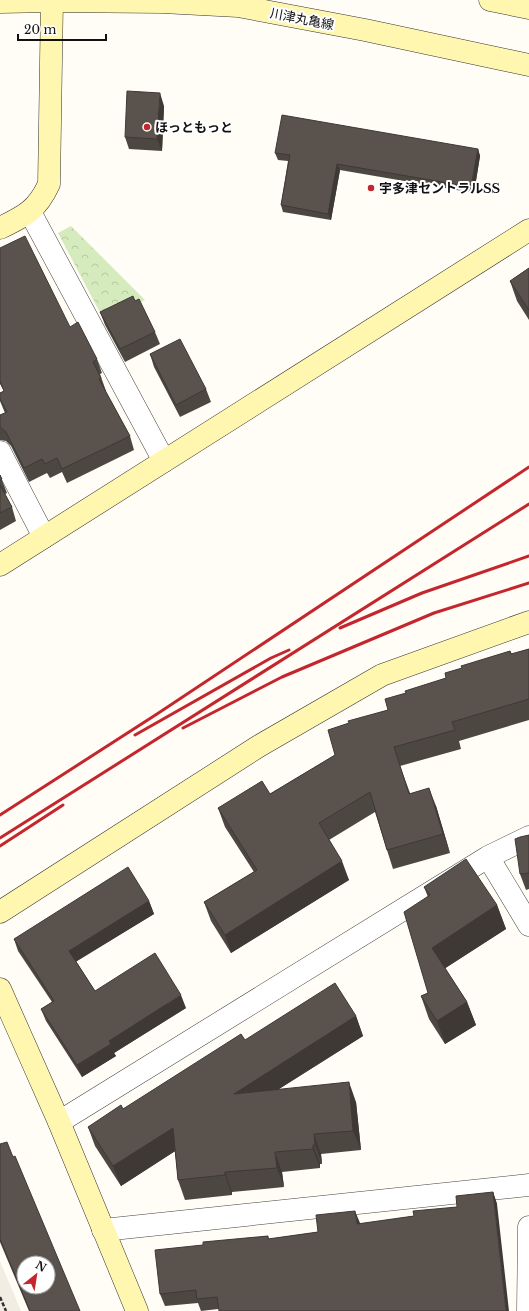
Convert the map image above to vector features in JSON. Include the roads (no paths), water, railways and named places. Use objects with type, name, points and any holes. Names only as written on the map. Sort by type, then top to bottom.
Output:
[{"type":"street","points":[[0,228],[24,217],[30,212],[36,206],[49,184],[51,171],[52,0]]},
{"type":"street","name":"川津丸亀線","points":[[0,2],[52,0],[162,2],[238,6],[364,30],[529,65]]},
{"type":"street","points":[[490,0],[529,8]]},
{"type":"street","points":[[30,212],[164,461]]},
{"type":"street","points":[[0,565],[529,230]]},
{"type":"street","points":[[0,452],[44,537]]},
{"type":"street","points":[[0,912],[259,746],[382,675],[529,622]]},
{"type":"street","points":[[59,1122],[488,857],[529,837]]},
{"type":"street","points":[[488,857],[529,925]]},
{"type":"street","points":[[0,989],[59,1122],[137,1311]]},
{"type":"street","points":[[103,1230],[529,1185]]},
{"type":"street","points":[[528,1311],[529,1227]]},
{"type":"railway","points":[[0,815],[157,714],[529,467]]},
{"type":"railway","points":[[0,838],[529,504]]},
{"type":"railway","points":[[340,628],[422,593],[529,556]]},
{"type":"railway","points":[[183,728],[282,677],[434,613],[529,583]]},
{"type":"railway","points":[[135,735],[271,658],[289,650]]},
{"type":"railway","points":[[0,846],[63,805]]},
{"type":"place","name":"ほっともっと","points":[[147,127]]},
{"type":"place","name":"宇多津セントラルSS","points":[[371,188]]}]
